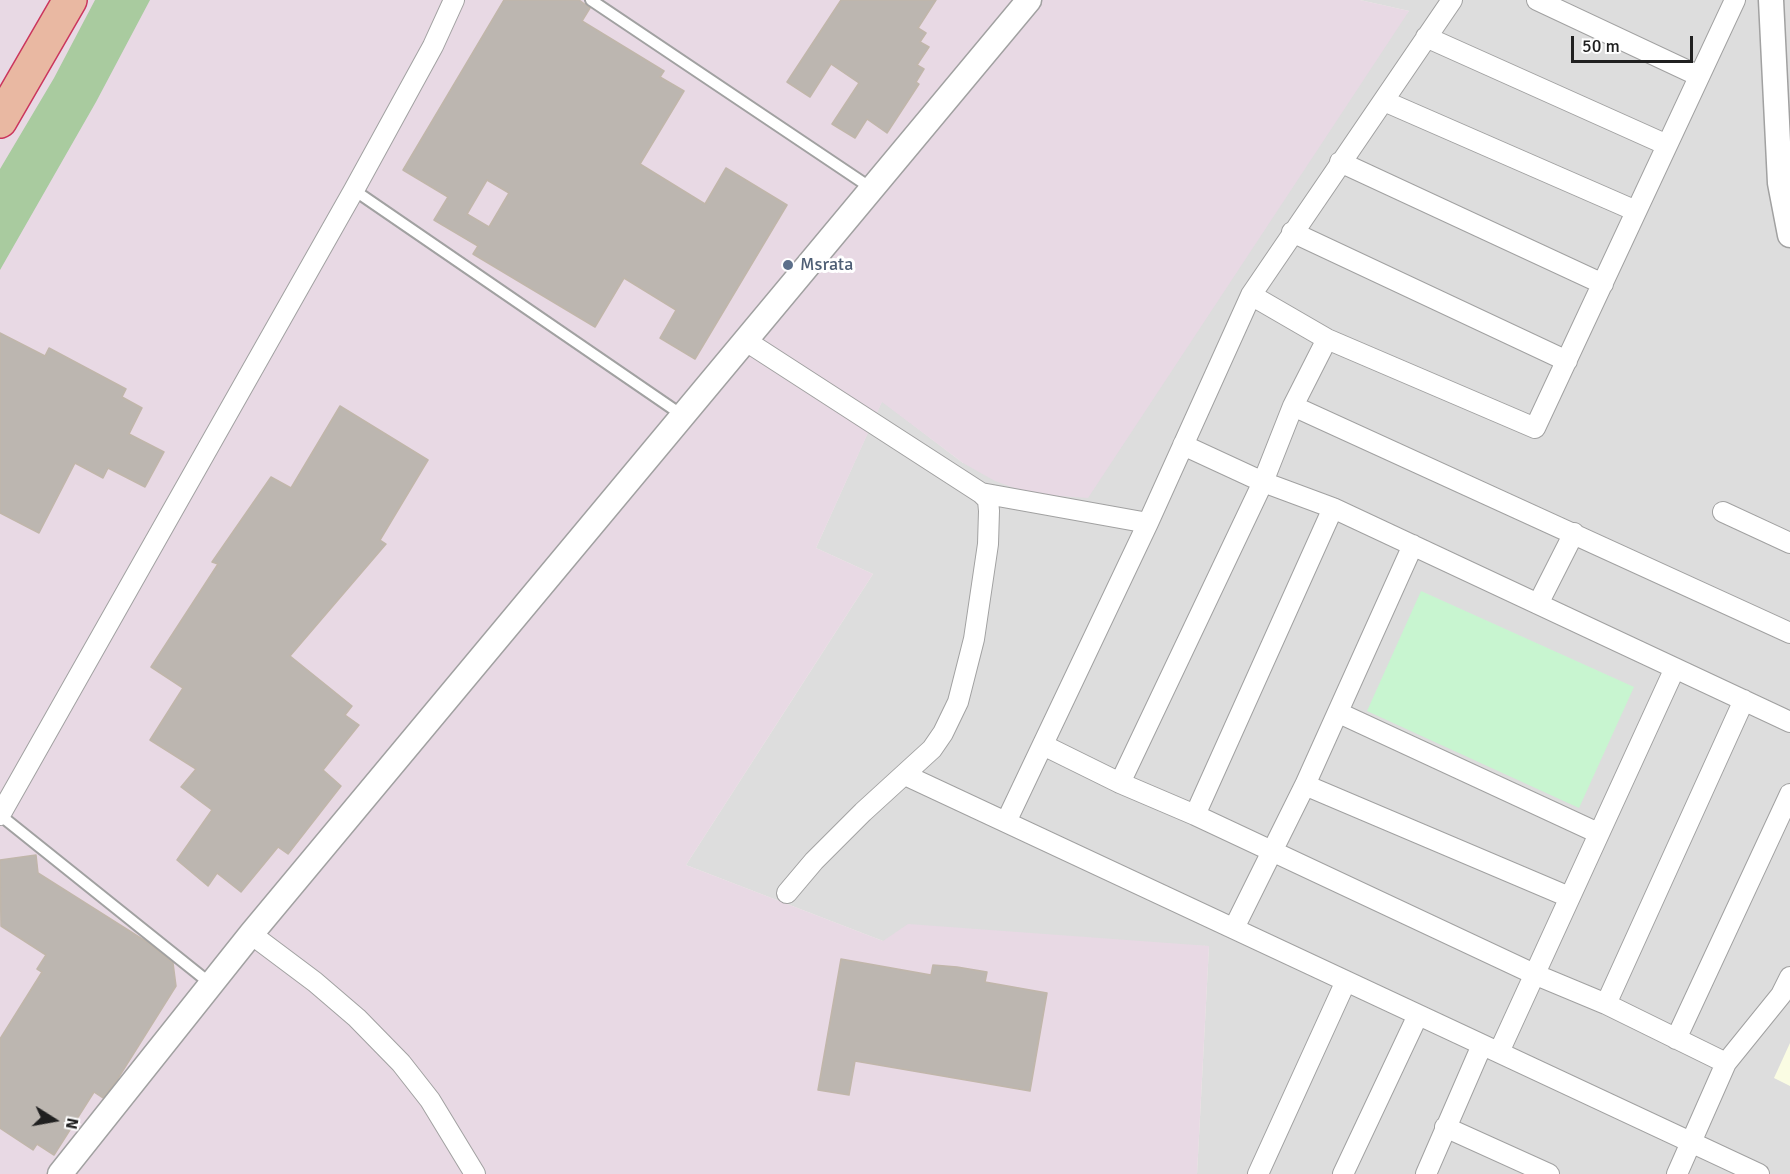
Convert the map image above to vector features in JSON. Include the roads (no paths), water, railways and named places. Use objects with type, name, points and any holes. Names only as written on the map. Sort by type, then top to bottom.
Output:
[{"type":"highway","points":[[0,79],[44,0]]},
{"type":"highway","points":[[0,121],[70,0]]},
{"type":"street","points":[[0,815],[354,190],[434,46],[454,0]]},
{"type":"street","points":[[60,1174],[251,934],[1029,0]]},
{"type":"street","points":[[1006,822],[1148,523],[1251,294],[1452,0]]},
{"type":"street","points":[[1537,0],[1699,76]]},
{"type":"street","points":[[1251,294],[1326,339],[1535,428],[1735,0]]},
{"type":"street","points":[[1771,0],[1783,69],[1780,183],[1790,235]]},
{"type":"street","points":[[1426,37],[1667,146]]},
{"type":"street","points":[[1384,100],[1636,211]]},
{"type":"street","points":[[1340,162],[1603,284]]},
{"type":"street","points":[[1292,232],[1567,361]]},
{"type":"street","points":[[1120,783],[1263,482],[1293,406],[1326,339]]},
{"type":"street","points":[[746,341],[981,493],[988,501],[989,511],[988,544],[974,639],[958,702],[943,733],[932,749],[863,812],[787,893]]},
{"type":"street","points":[[1293,406],[1790,633]]},
{"type":"street","points":[[1183,445],[1263,482],[1333,508],[1790,722]]},
{"type":"street","points":[[981,493],[1148,523]]},
{"type":"street","points":[[1195,814],[1333,508]]},
{"type":"street","points":[[1723,512],[1790,543]]},
{"type":"street","points":[[1538,604],[1574,533]]},
{"type":"street","points":[[1234,928],[1305,786],[1413,545]]},
{"type":"street","points":[[1426,1174],[1445,1127],[1534,974],[1675,668]]},
{"type":"street","points":[[1606,1004],[1744,700]]},
{"type":"street","points":[[1339,713],[1599,832]]},
{"type":"street","points":[[1043,745],[1120,783],[1195,814],[1534,974],[1606,1004],[1726,1063]]},
{"type":"street","points":[[905,775],[1759,1174]]},
{"type":"street","points":[[1305,786],[1569,897]]},
{"type":"street","points":[[1676,1039],[1790,794]]},
{"type":"street","points":[[251,934],[324,989],[401,1063],[430,1100],[474,1173]]},
{"type":"street","points":[[1677,1174],[1726,1063],[1781,995],[1790,977]]},
{"type":"street","points":[[1258,1174],[1346,981]]},
{"type":"street","points":[[1343,1174],[1418,1015]]},
{"type":"street","points":[[1445,1127],[1514,1167],[1549,1174]]},
{"type":"lane","points":[[591,0],[871,188]]},
{"type":"lane","points":[[354,190],[682,416]]},
{"type":"lane","points":[[0,815],[211,984]]},
{"type":"place","name":"Msrata","points":[[788,265]]}]
